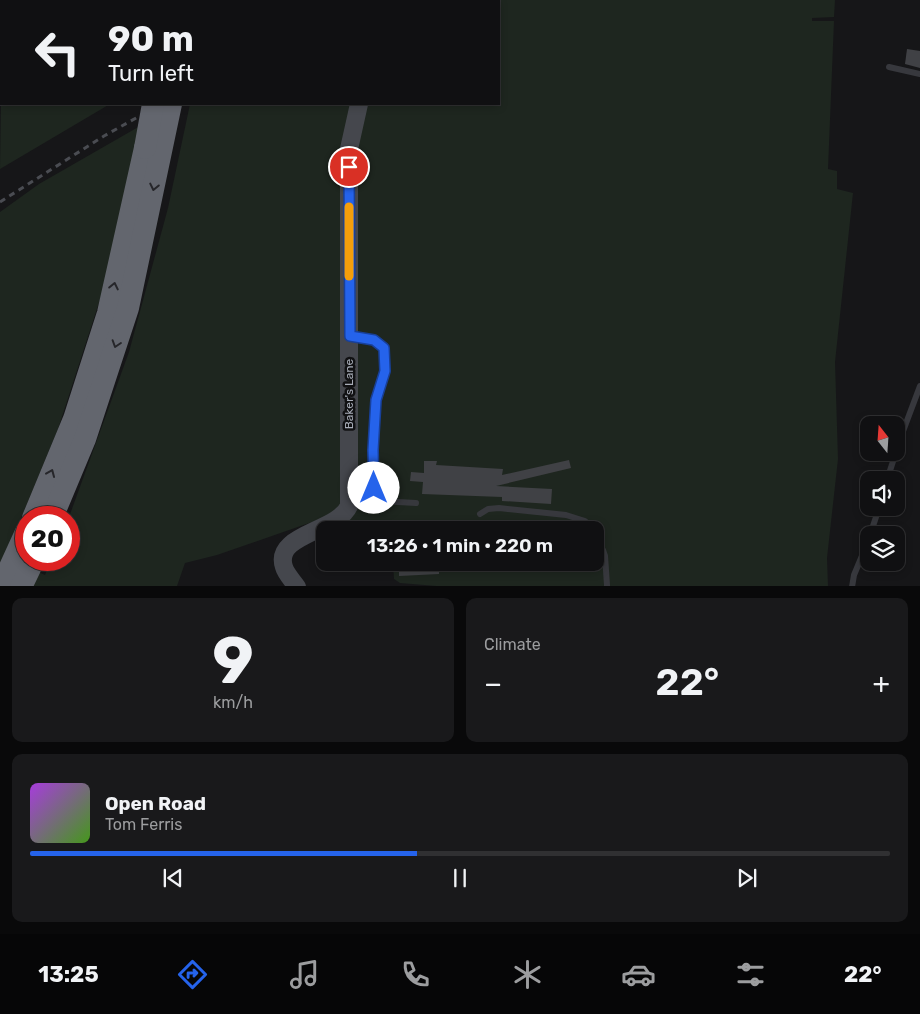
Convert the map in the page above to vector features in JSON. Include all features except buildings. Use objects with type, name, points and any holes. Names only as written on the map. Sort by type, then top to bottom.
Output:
[{"type":"highway","points":[[57,506],[85,439],[128,308],[155,144],[153,105]]},
{"type":"highway","points":[[37,506],[74,418],[108,313],[155,144],[171,105]]},
{"type":"highway","points":[[1,586],[15,556]]},
{"type":"highway","points":[[22,586],[29,571]]},
{"type":"street","name":"Baker's Lane","points":[[297,586],[284,569],[283,559],[286,550],[292,542],[339,519],[346,513],[349,506],[349,149],[359,105]]},
{"type":"lane","points":[[889,67],[920,74]]},
{"type":"lane","points":[[350,336],[374,340],[384,348],[385,371],[376,400],[373,450],[374,488],[380,501],[416,503]]},
{"type":"lane","points":[[905,427],[920,386]]},
{"type":"lane","points":[[480,514],[488,509],[499,508],[566,515],[585,521]]},
{"type":"lane","points":[[604,553],[606,585]]},
{"type":"lane","points":[[852,586],[860,561]]},
{"type":"shaded area","points":[[500,0],[835,0],[834,17],[812,18],[812,21],[834,21],[828,169],[837,171],[837,189],[853,193],[835,362],[838,459],[827,558],[828,586],[436,586],[400,583],[394,579],[394,571],[604,571],[604,521],[342,521],[332,515],[217,555],[185,563],[177,586],[0,586],[0,212],[39,184],[140,126],[106,281],[58,429],[26,506],[15,506],[15,533],[5,557],[15,562],[15,571],[36,571],[45,575],[47,571],[80,571],[80,506],[73,506],[129,352],[168,208],[190,105],[500,105]]},
{"type":"shaded area","points":[[1,105],[108,105],[0,169]]},
{"type":"railway","points":[[0,202],[104,136],[159,105]]},
{"type":"slow traffic","points":[[349,207],[349,276]]},
{"type":"route","points":[[349,167],[350,336],[374,340],[384,348],[385,371],[376,400],[373,450],[374,488]]}]
